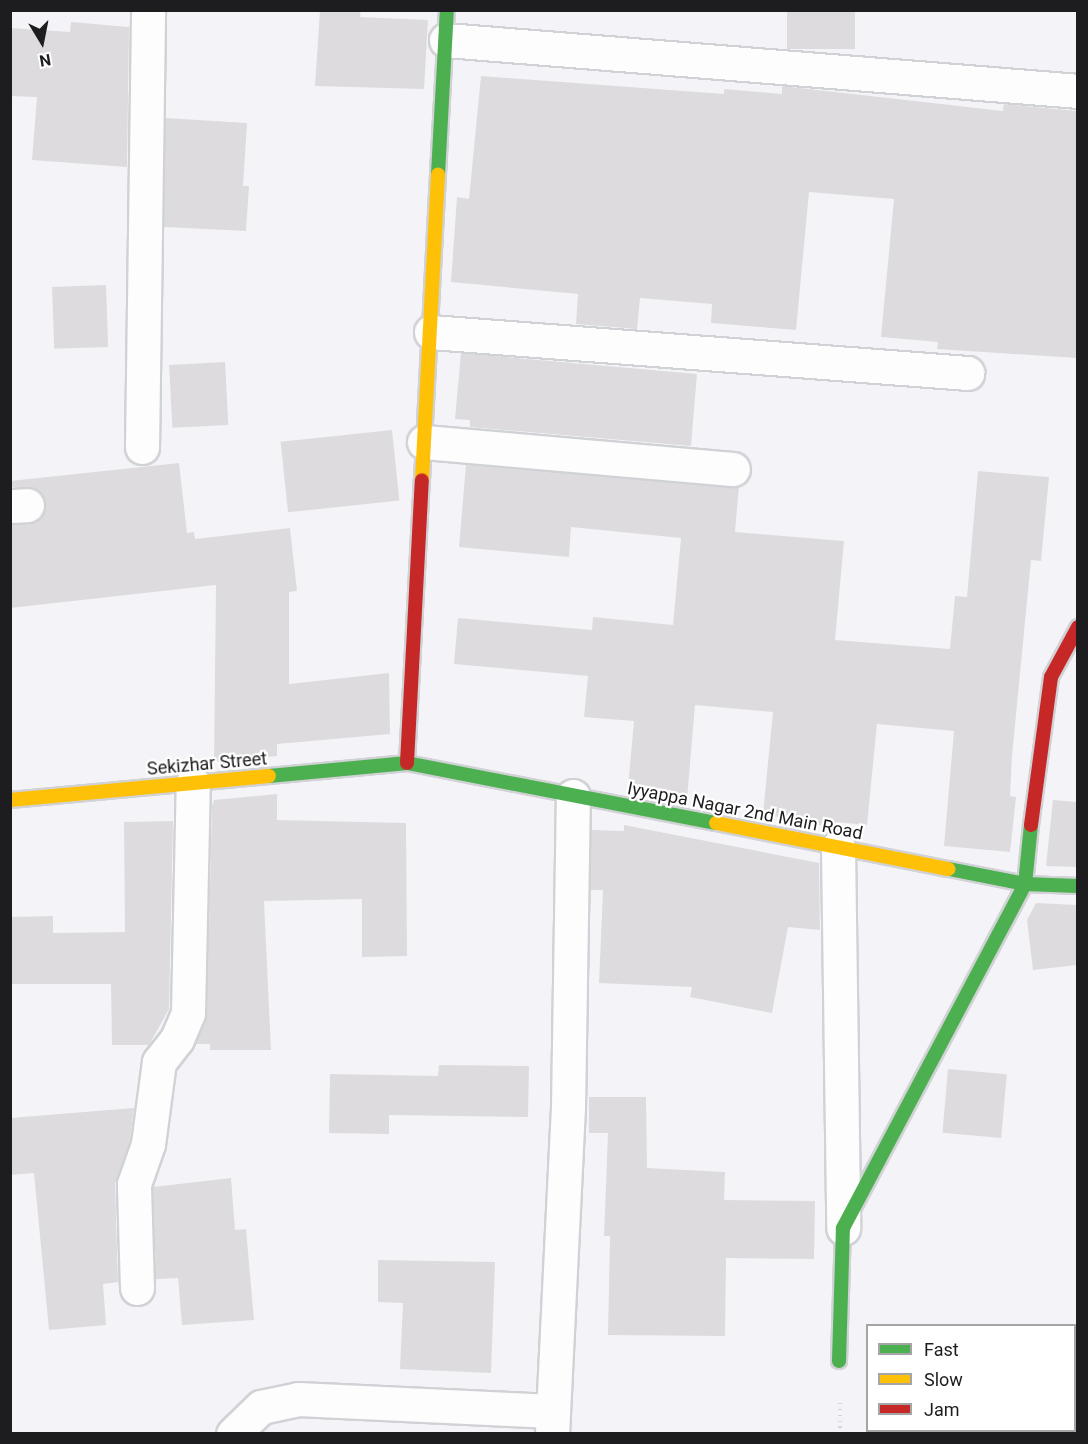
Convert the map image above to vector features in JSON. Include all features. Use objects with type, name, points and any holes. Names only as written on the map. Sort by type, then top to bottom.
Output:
[{"type":"street","points":[[142,447],[148,10]]},
{"type":"street","points":[[407,763],[447,25],[1077,91]]},
{"type":"street","points":[[431,332],[967,373]]},
{"type":"street","points":[[424,442],[733,469]]},
{"type":"street","points":[[843,1228],[1025,884],[1042,728],[1052,676],[1077,627]]},
{"type":"street","name":"Sekizhar Street","points":[[10,800],[407,763]]},
{"type":"street","name":"Iyyappa Nagar 2nd Main Road","points":[[407,763],[1025,884],[1077,886]]},
{"type":"street","points":[[137,1288],[134,1184],[148,1144],[159,1062],[177,1039],[188,1013],[193,783]]},
{"type":"street","points":[[233,1434],[261,1407],[298,1399],[552,1422],[568,1108],[573,796]]},
{"type":"street","points":[[838,847],[843,1228],[839,1361]]},
{"type":"building","points":[[320,10],[361,10],[360,17],[428,20],[424,89],[315,86]]},
{"type":"building","points":[[787,10],[855,10],[855,49],[787,49]]},
{"type":"building","points":[[71,22],[129,27],[127,167],[32,160],[37,97],[10,96],[10,28],[70,32]]},
{"type":"building","points":[[481,76],[724,94],[724,89],[782,94],[782,86],[1003,111],[1004,104],[1077,111],[1077,358],[937,349],[938,342],[881,337],[894,199],[809,192],[796,330],[711,323],[712,304],[640,298],[637,329],[576,324],[578,294],[451,282],[457,197],[469,199]]},
{"type":"building","points":[[165,118],[247,123],[243,186],[249,186],[246,231],[164,227]]},
{"type":"building","points":[[106,285],[108,347],[54,349],[52,287]]},
{"type":"building","points":[[461,353],[697,374],[691,446],[470,427],[470,420],[455,419]]},
{"type":"building","points":[[225,362],[228,425],[172,428],[169,365]]},
{"type":"building","points":[[392,430],[399,501],[288,512],[281,442]]},
{"type":"building","points":[[179,463],[187,533],[194,532],[195,539],[290,528],[297,591],[289,592],[289,684],[389,673],[390,734],[277,744],[277,756],[214,762],[216,585],[10,608],[10,525],[37,521],[46,504],[36,489],[10,487],[10,481]]},
{"type":"building","points":[[466,465],[739,486],[735,532],[844,541],[835,640],[950,649],[955,596],[967,597],[978,471],[1049,477],[1041,561],[1031,560],[1012,756],[1010,796],[1016,797],[1010,852],[944,846],[954,731],[877,724],[867,825],[836,822],[835,828],[763,814],[773,712],[695,705],[687,799],[628,787],[634,721],[584,717],[588,676],[454,664],[458,618],[592,630],[593,617],[673,625],[681,538],[571,527],[569,557],[459,547]]},
{"type":"building","points":[[277,794],[277,820],[406,823],[407,956],[362,957],[362,899],[264,901],[271,1050],[210,1050],[210,1044],[195,1044],[207,1013],[212,806],[214,800]]},
{"type":"building","points":[[1053,800],[1077,802],[1077,867],[1046,866]]},
{"type":"building","points":[[173,821],[169,1009],[149,1045],[112,1045],[111,984],[10,984],[10,917],[53,916],[53,933],[125,932],[124,822]]},
{"type":"building","points":[[624,825],[819,863],[820,930],[788,927],[772,1013],[690,997],[692,987],[599,983],[603,890],[590,890],[591,830],[624,831]]},
{"type":"building","points":[[1036,903],[1077,905],[1077,965],[1033,970],[1027,920]]},
{"type":"building","points":[[439,1065],[529,1066],[528,1117],[389,1115],[389,1134],[329,1133],[330,1074],[438,1076]]},
{"type":"building","points":[[948,1069],[1007,1074],[1001,1138],[942,1133]]},
{"type":"building","points":[[589,1097],[646,1097],[647,1168],[725,1172],[724,1200],[815,1201],[814,1259],[726,1258],[725,1336],[608,1335],[610,1236],[604,1236],[608,1133],[589,1133]]},
{"type":"building","points":[[134,1108],[130,1140],[115,1184],[118,1282],[103,1284],[106,1325],[49,1330],[34,1173],[10,1175],[10,1118]]},
{"type":"building","points":[[231,1178],[235,1230],[246,1229],[254,1320],[182,1325],[178,1278],[156,1279],[153,1187]]},
{"type":"building","points":[[378,1260],[495,1262],[491,1373],[400,1369],[403,1303],[378,1302]]},
{"type":"traffic: fast","points":[[438,174],[447,10]]},
{"type":"traffic: fast","points":[[269,776],[407,763],[716,823]]},
{"type":"traffic: fast","points":[[839,1361],[843,1228],[1025,884],[1031,825]]},
{"type":"traffic: fast","points":[[949,869],[1025,884],[1078,886]]},
{"type":"traffic: slow","points":[[422,480],[438,174]]},
{"type":"traffic: slow","points":[[10,800],[269,776]]},
{"type":"traffic: slow","points":[[716,823],[949,869]]},
{"type":"traffic: jam","points":[[407,763],[422,480]]},
{"type":"traffic: jam","points":[[1031,825],[1051,677],[1078,627]]}]
